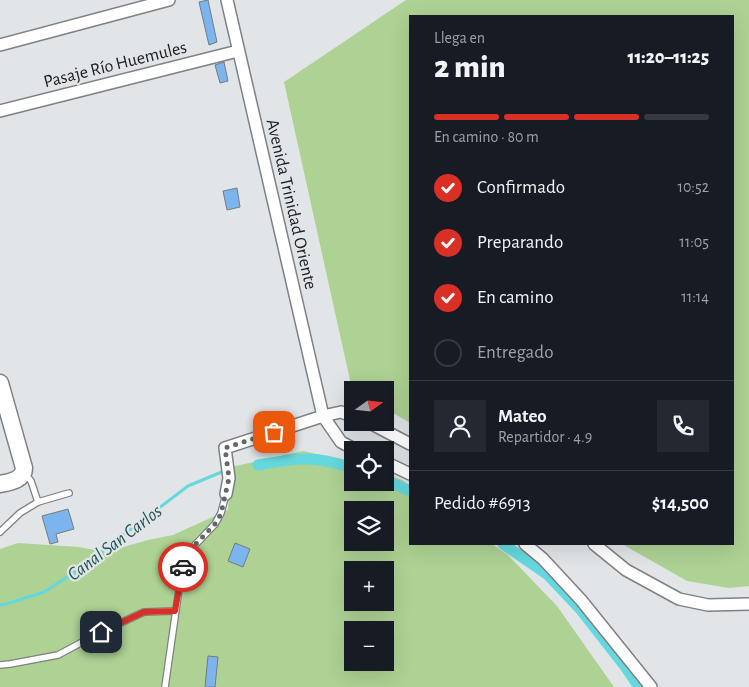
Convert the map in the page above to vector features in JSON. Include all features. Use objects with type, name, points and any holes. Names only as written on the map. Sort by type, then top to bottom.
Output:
[{"type":"street","points":[[0,45],[169,0]]},
{"type":"street","name":"Avenida Trinidad Oriente","points":[[226,0],[323,416]]},
{"type":"street","name":"Pasaje Río Huemules","points":[[0,111],[238,51]]},
{"type":"street","points":[[0,383],[4,415],[24,468],[24,473],[21,477],[0,484]]},
{"type":"street","points":[[226,494],[229,478],[225,448],[323,416],[344,413]]},
{"type":"street","points":[[323,416],[344,444]]},
{"type":"street","points":[[385,431],[409,443]]},
{"type":"street","points":[[394,466],[409,474]]},
{"type":"street","points":[[526,545],[543,559],[581,600],[652,687]]},
{"type":"street","points":[[595,545],[626,570],[679,599],[708,605],[749,604]]},
{"type":"lane","points":[[24,473],[31,481],[38,502]]},
{"type":"lane","points":[[0,532],[20,513],[38,502],[69,492]]},
{"type":"lane","points":[[165,687],[182,568],[195,545],[215,524],[221,514],[226,494]]},
{"type":"lane","points":[[0,665],[58,655],[144,612],[175,611]]},
{"type":"green space","points":[[406,0],[749,0],[749,586],[729,588],[687,581],[624,545],[734,545],[734,15],[409,15],[409,422],[394,413],[394,381],[350,381],[284,82]]},
{"type":"green space","points":[[303,451],[344,460],[344,491],[394,491],[394,477],[409,485],[409,545],[493,545],[508,555],[557,606],[614,687],[0,687],[0,549],[18,543],[79,547],[106,552],[173,535],[228,510],[231,467]]},
{"type":"building","points":[[208,0],[217,42],[209,45],[199,2]]},
{"type":"building","points":[[224,62],[228,81],[220,83],[215,65]]},
{"type":"building","points":[[237,188],[240,207],[227,210],[223,191]]},
{"type":"building","points":[[68,509],[74,529],[56,534],[58,542],[50,544],[42,516]]},
{"type":"building","points":[[235,543],[250,549],[243,567],[228,561]]},
{"type":"building","points":[[208,656],[218,657],[215,687],[205,687]]},
{"type":"waterway","name":"Canal San Carlos","points":[[258,465],[295,459],[316,459],[344,466]]},
{"type":"waterway","name":"Canal San Carlos","points":[[0,605],[44,592],[72,574],[188,486],[224,471]]},
{"type":"waterway","name":"Canal San Carlos","points":[[394,484],[409,491]]},
{"type":"waterway","name":"Canal San Carlos","points":[[504,545],[548,575],[581,610],[639,687]]},
{"type":"way so far","points":[[183,567],[195,545],[215,524],[221,514],[229,478],[225,448],[274,432]]},
{"type":"route","points":[[101,632],[144,612],[175,611],[183,567]]}]
